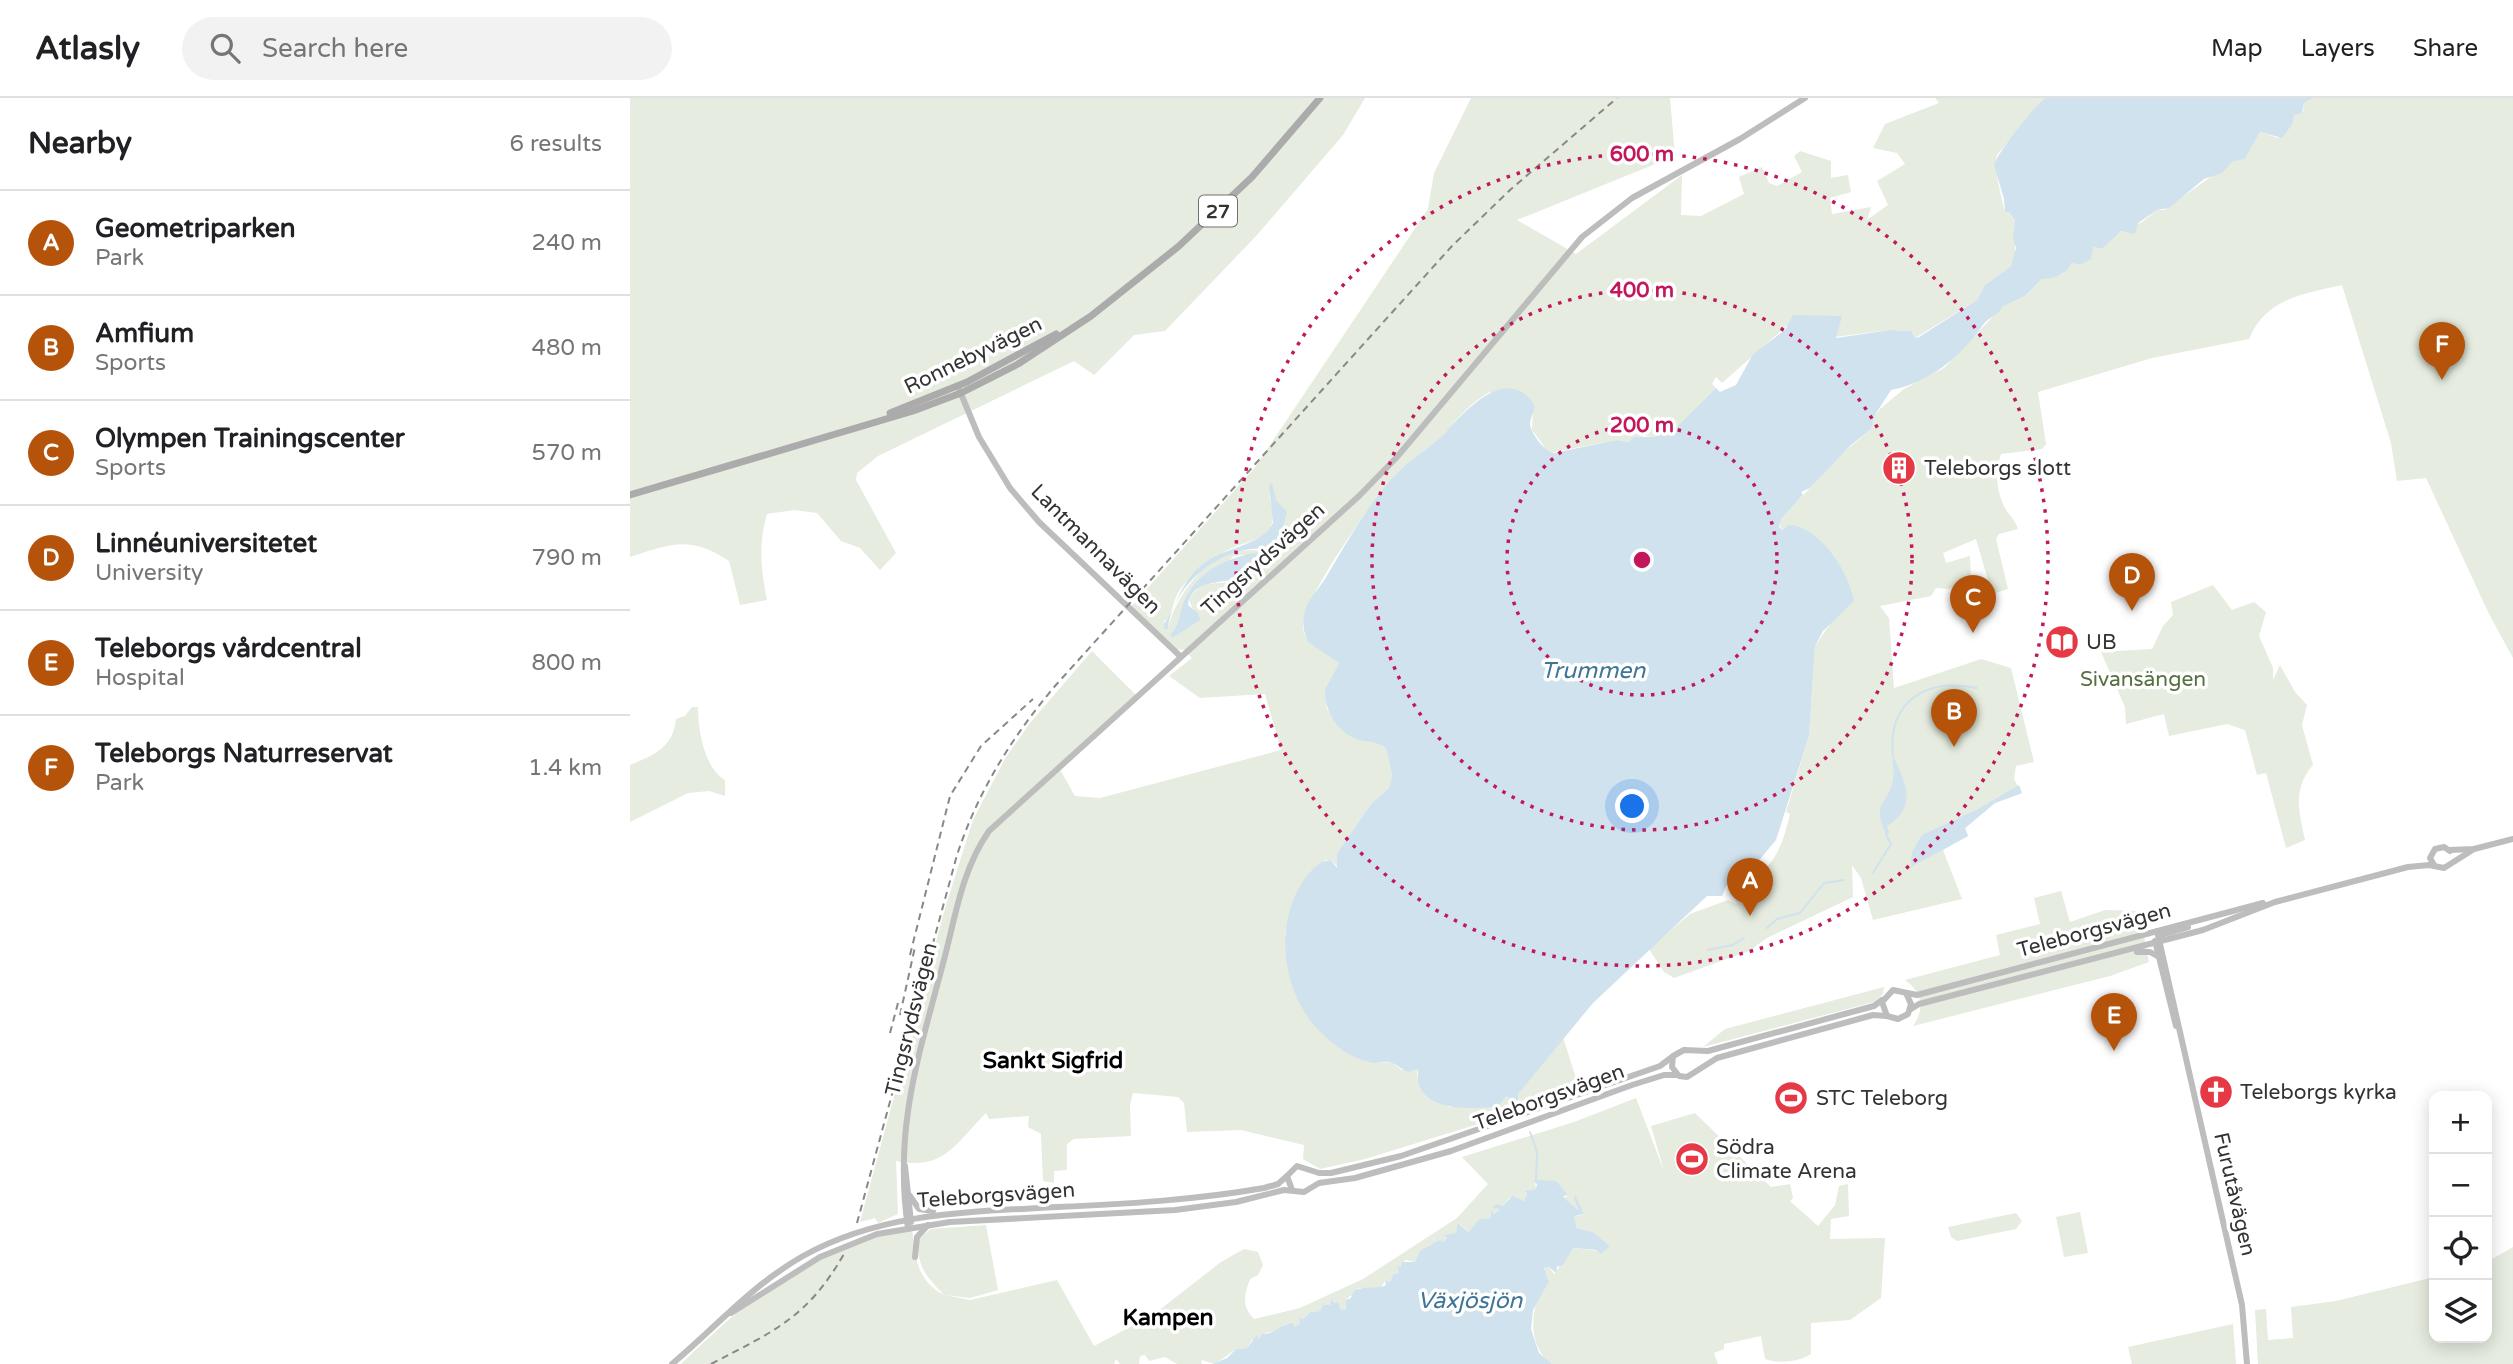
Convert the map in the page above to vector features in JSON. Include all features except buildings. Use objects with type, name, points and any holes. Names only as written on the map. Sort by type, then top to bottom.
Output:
[{"type":"main road","name":"Ronnebyvägen","points":[[630,495],[857,426],[959,390],[1036,346],[1100,308],[1220,209],[1274,154],[1320,98]]},
{"type":"main road","name":"Tingsrydsvägen","points":[[910,1227],[902,1151],[913,1079],[960,898],[979,846],[1000,818],[1349,506],[1397,457],[1556,266],[1593,228],[1632,198],[1740,139],[1805,98]]},
{"type":"main road","name":"Lantmannavägen","points":[[959,390],[983,445],[1013,492],[1039,522],[1180,656]]},
{"type":"main road","points":[[2474,849],[2443,869],[2434,866],[2431,855],[2439,847],[2449,850],[2474,849],[2513,839]]},
{"type":"main road","points":[[2449,850],[2451,864]]},
{"type":"main road","name":"Teleborgsvägen","points":[[2408,867],[2431,855]]},
{"type":"main road","name":"Teleborgsvägen","points":[[1911,1009],[1919,1003],[2121,952],[2209,919],[2408,867],[2434,866]]},
{"type":"main road","name":"Teleborgsvägen","points":[[1906,993],[1917,995],[2222,924],[2275,902]]},
{"type":"main road","name":"Furutåvägen","points":[[2157,937],[2159,957],[2180,1034]]},
{"type":"main road","name":"Furutåvägen","points":[[2157,937],[2242,1305],[2247,1364]]},
{"type":"main road","points":[[2121,952],[2146,951],[2159,957]]},
{"type":"main road","points":[[1892,990],[1906,993],[1911,1000],[1911,1009],[1901,1018],[1873,1015],[1717,1058],[1688,1077],[1677,1074],[1671,1065],[1674,1056],[1681,1050],[1708,1051],[1874,1006],[1892,990]]},
{"type":"main road","points":[[1882,1000],[1882,1009],[1887,1016]]},
{"type":"main road","points":[[1691,1051],[1698,1059],[1697,1070]]},
{"type":"main road","name":"Teleborgsvägen","points":[[1311,1171],[1325,1173],[1354,1169],[1450,1141],[1660,1066],[1674,1056]]},
{"type":"main road","name":"Teleborgsvägen","points":[[1312,1187],[1403,1166],[1642,1082],[1677,1074]]},
{"type":"main road","points":[[1297,1166],[1311,1171],[1314,1181],[1312,1187],[1304,1192],[1292,1190],[1287,1176],[1297,1166]]},
{"type":"main road","name":"Teleborgsvägen","points":[[672,1364],[752,1291],[802,1256],[847,1236],[890,1222],[949,1213],[1174,1200],[1264,1188],[1279,1183],[1287,1176]]},
{"type":"main road","points":[[905,1190],[921,1211],[949,1213]]},
{"type":"main road","points":[[890,1222],[900,1212],[905,1190]]},
{"type":"main road","name":"Teleborgsvägen","points":[[731,1312],[826,1254],[854,1241],[910,1227],[1175,1210],[1236,1202],[1292,1190]]},
{"type":"main road","points":[[915,1257],[917,1237],[928,1225]]},
{"type":"green space","points":[[630,98],[1365,98],[1343,135],[1257,235],[1165,331],[1134,335],[1094,375],[1074,361],[878,456],[857,473],[856,480],[896,553],[880,570],[860,548],[841,541],[817,513],[794,510],[767,514],[761,557],[767,600],[740,605],[729,561],[715,553],[680,544],[630,557]]},
{"type":"green space","points":[[1471,98],[1670,98],[1675,156],[1517,220],[1576,254],[1682,175],[1681,215],[1701,216],[1744,194],[1739,177],[1762,167],[1769,183],[1777,186],[1802,172],[1794,156],[1800,151],[1831,161],[1831,178],[1848,175],[1851,192],[1830,198],[1832,214],[1871,207],[1867,220],[1888,205],[1877,181],[1905,164],[1897,153],[1873,148],[1885,124],[1939,103],[1935,98],[2045,98],[1997,155],[1997,175],[2005,212],[2009,212],[2015,222],[2015,257],[2011,266],[1985,285],[1977,300],[1915,338],[1910,331],[1890,330],[1834,337],[1842,316],[1791,322],[1722,383],[1716,377],[1712,384],[1716,388],[1677,428],[1663,429],[1655,437],[1644,436],[1629,442],[1617,440],[1549,453],[1532,430],[1533,413],[1490,392],[1471,405],[1442,436],[1406,464],[1390,481],[1327,572],[1305,614],[1305,636],[1339,663],[1325,689],[1327,709],[1354,737],[1377,742],[1386,748],[1392,775],[1389,788],[1371,804],[1337,853],[1338,867],[1331,860],[1325,860],[1299,888],[1285,935],[1377,1063],[1391,1062],[1402,1070],[1417,1069],[1418,1081],[1449,1107],[1497,1107],[1507,1096],[1517,1100],[1517,1094],[1563,1037],[1578,1085],[1514,1113],[1365,1159],[1320,1169],[1303,1159],[1304,1145],[1241,1130],[1187,1132],[1184,1103],[1178,1097],[1133,1093],[1130,1105],[1131,1136],[1074,1139],[1067,1144],[1067,1170],[1054,1171],[1054,1183],[1043,1181],[1041,1134],[1028,1127],[1029,1116],[989,1119],[986,1113],[957,1144],[937,1158],[926,1162],[896,1161],[898,1214],[878,1223],[875,1218],[860,1222],[946,905],[973,820],[1006,757],[1030,723],[1092,651],[1136,695],[1058,766],[1075,796],[1100,798],[1281,750],[1265,694],[1200,698],[1169,676],[1192,658],[1184,650],[1175,649],[1130,608],[1256,466],[1428,209],[1434,173]],"holes":[[[1269,494],[1286,516],[1281,525],[1277,548],[1240,551],[1215,561],[1185,590],[1168,627],[1164,622],[1182,587],[1192,576],[1228,550],[1262,536],[1271,526],[1273,519]],[[1243,555],[1266,567],[1240,580],[1199,588],[1189,600],[1195,614],[1172,638],[1170,634],[1176,628],[1189,593],[1234,556]]]},
{"type":"green space","points":[[2313,98],[2513,98],[2513,658],[2489,614],[2426,478],[2397,481],[2391,443],[2342,285],[2299,295],[2286,300],[2265,315],[2249,339],[2152,358],[2038,392],[2046,444],[2042,449],[2001,454],[1998,466],[1997,479],[2001,498],[2018,529],[1999,534],[1996,539],[2008,589],[1992,594],[1976,539],[1943,553],[1946,563],[1970,556],[1971,581],[1949,589],[1936,588],[1931,596],[1880,606],[1889,618],[1894,688],[1981,659],[2011,668],[2034,762],[2016,766],[2014,779],[2022,793],[1995,803],[1965,828],[1968,836],[1943,850],[1962,899],[1873,920],[1861,878],[1852,865],[1853,897],[1767,938],[1749,951],[1674,978],[1664,972],[1649,949],[1690,914],[1728,900],[1737,904],[1735,900],[1746,896],[1734,899],[1734,895],[1770,864],[1778,851],[1790,814],[1786,812],[1809,736],[1815,646],[1852,592],[1833,557],[1789,525],[1781,530],[1779,521],[1843,453],[1871,429],[1875,415],[1881,408],[1904,389],[1944,368],[2002,307],[2025,296],[2042,279],[2063,274],[2071,263],[2080,265],[2093,247],[2102,249],[2118,233],[2142,222],[2157,210],[2164,210],[2232,162],[2245,159],[2260,132],[2278,138],[2293,123],[2294,115],[2303,112],[2304,103]]},
{"type":"green space","name":"Sivansängen","points":[[2213,585],[2232,610],[2254,602],[2266,612],[2259,636],[2273,668],[2273,680],[2280,665],[2295,692],[2307,705],[2302,725],[2313,765],[2302,783],[2299,801],[2305,840],[2286,848],[2266,773],[2257,775],[2245,730],[2227,724],[2169,736],[2164,714],[2126,724],[2125,707],[2101,652],[2152,649],[2163,626],[2173,615],[2171,602]]},
{"type":"green space","points":[[692,707],[698,707],[699,726],[707,758],[725,780],[725,796],[709,791],[688,793],[630,822],[630,765],[661,749],[671,737],[676,719],[685,716]]},
{"type":"green space","points":[[2061,891],[2070,922],[2105,910],[2139,911],[2149,962],[2110,976],[1913,1026],[1919,1013],[1920,1001],[1916,990],[1905,980],[2000,955],[1996,935],[2040,924],[2034,898]]},
{"type":"green space","points":[[1884,987],[1883,994],[1874,1002],[1703,1047],[1725,1029]]},
{"type":"green space","points":[[1636,1098],[1664,1171],[1651,1126],[1695,1113],[1771,1187],[1790,1184],[1793,1198],[1790,1201],[1818,1226],[1835,1205],[1839,1186],[1848,1184],[1849,1216],[1831,1219],[1830,1239],[1885,1238],[1881,1298],[1850,1320],[1811,1323],[1811,1354],[1795,1360],[1782,1362],[1765,1359],[1761,1336],[1724,1344],[1724,1349],[1714,1353],[1718,1364],[1552,1364],[1538,1347],[1533,1325],[1537,1301],[1549,1280],[1544,1268],[1549,1267],[1554,1274],[1573,1248],[1599,1251],[1610,1246],[1593,1232],[1577,1228],[1574,1216],[1583,1215],[1583,1210],[1578,1212],[1563,1197],[1567,1197],[1556,1181],[1535,1182],[1536,1189],[1525,1193],[1527,1194],[1524,1201],[1510,1197],[1503,1206],[1498,1204],[1499,1210],[1494,1214],[1492,1210],[1491,1218],[1480,1220],[1468,1232],[1459,1223],[1456,1233],[1445,1236],[1447,1237],[1444,1243],[1439,1240],[1435,1243],[1433,1237],[1433,1245],[1420,1251],[1415,1262],[1405,1260],[1401,1268],[1397,1267],[1399,1273],[1393,1274],[1390,1282],[1385,1281],[1381,1288],[1359,1288],[1346,1300],[1346,1310],[1339,1309],[1337,1302],[1334,1303],[1331,1298],[1330,1305],[1323,1305],[1320,1311],[1310,1312],[1303,1319],[1300,1317],[1300,1323],[1295,1327],[1286,1324],[1279,1331],[1263,1333],[1258,1339],[1252,1340],[1247,1348],[1236,1349],[1215,1364],[1201,1360],[1202,1364],[1177,1364],[1165,1357],[1149,1361],[1145,1355],[1140,1356],[1139,1364],[1120,1364],[1116,1359],[1114,1364],[681,1364],[720,1327],[762,1293],[806,1263],[862,1239],[912,1227],[916,1257],[922,1275],[944,1295],[924,1271],[919,1256],[919,1238],[931,1229],[986,1225],[998,1290],[970,1298],[945,1295],[970,1300],[1057,1280],[1094,1346],[1153,1315],[1221,1262],[1244,1249],[1258,1252],[1263,1265],[1258,1275],[1250,1279],[1245,1295],[1245,1305],[1254,1319],[1300,1308],[1363,1279],[1457,1218],[1488,1184],[1462,1157],[1574,1122]]},
{"type":"green space","points":[[2080,1212],[2088,1253],[2064,1257],[2056,1217]]},
{"type":"green space","points":[[2016,1213],[2022,1221],[2016,1229],[1957,1241],[1951,1237],[1948,1227]]},
{"type":"green space","points":[[2513,1247],[2513,1364],[2258,1364],[2255,1310],[2266,1309],[2268,1340],[2293,1338],[2291,1307],[2336,1301],[2429,1278],[2429,1343],[2492,1343],[2492,1259]]},
{"type":"green space","points":[[2233,1324],[2236,1364],[2132,1364],[2128,1347]]},
{"type":"water","name":"Trummen","points":[[2045,98],[2313,98],[2304,103],[2302,113],[2294,115],[2293,123],[2282,138],[2260,132],[2245,159],[2232,162],[2222,173],[2204,179],[2169,208],[2157,210],[2138,223],[2135,234],[2121,231],[2102,249],[2093,247],[2091,259],[2080,265],[2071,263],[2060,275],[2042,279],[2025,296],[2002,307],[1985,322],[1955,357],[1931,375],[1891,390],[1875,415],[1871,429],[1851,445],[1810,488],[1801,492],[1803,495],[1781,519],[1779,527],[1782,530],[1788,525],[1800,527],[1821,542],[1840,565],[1854,601],[1823,631],[1815,646],[1809,736],[1776,840],[1755,865],[1726,886],[1722,896],[1707,896],[1593,1003],[1518,1094],[1518,1099],[1511,1100],[1507,1096],[1497,1107],[1465,1108],[1442,1105],[1425,1094],[1418,1083],[1417,1069],[1409,1072],[1390,1062],[1367,1062],[1337,1047],[1312,1022],[1291,983],[1285,939],[1288,917],[1295,896],[1314,868],[1331,860],[1337,868],[1337,853],[1371,804],[1389,788],[1392,775],[1386,748],[1352,737],[1339,727],[1330,713],[1325,689],[1339,663],[1308,642],[1304,619],[1311,598],[1379,494],[1401,469],[1441,437],[1476,402],[1501,389],[1513,389],[1524,394],[1535,406],[1530,423],[1532,432],[1542,446],[1554,453],[1617,440],[1629,442],[1634,437],[1655,437],[1663,429],[1677,427],[1716,388],[1720,392],[1736,385],[1753,354],[1785,330],[1793,315],[1842,316],[1836,338],[1890,330],[1911,331],[1915,338],[1919,337],[1977,300],[1985,285],[2011,266],[2016,248],[2013,239],[2015,221],[2009,212],[2005,212],[1994,165],[2017,130]]},
{"type":"water","points":[[1272,483],[1276,500],[1287,512],[1275,551],[1239,551],[1206,568],[1191,581],[1180,596],[1168,629],[1164,629],[1185,584],[1199,567],[1214,557],[1252,541],[1268,530],[1273,523],[1269,486]]},
{"type":"water","points":[[1264,552],[1273,558],[1266,569],[1241,579],[1201,587],[1193,594],[1188,605],[1198,613],[1200,620],[1172,638],[1170,634],[1178,622],[1185,599],[1199,579],[1229,560]]},
{"type":"water","points":[[1893,756],[1905,785],[1906,803],[1897,819],[1887,826],[1889,833],[1886,834],[1880,809],[1893,780]]},
{"type":"water","points":[[2019,785],[2022,793],[1995,803],[1965,828],[1968,836],[1911,867],[1912,852],[1922,835],[1978,809]]},
{"type":"water","name":"Växjösjön","points":[[1556,1181],[1567,1194],[1563,1197],[1579,1211],[1575,1195],[1584,1214],[1574,1216],[1577,1228],[1593,1232],[1610,1246],[1601,1254],[1596,1250],[1573,1248],[1563,1265],[1557,1267],[1556,1273],[1549,1267],[1544,1268],[1549,1281],[1533,1310],[1531,1329],[1539,1353],[1552,1364],[1213,1364],[1227,1358],[1236,1349],[1247,1348],[1257,1335],[1258,1339],[1263,1333],[1270,1333],[1292,1323],[1295,1327],[1300,1323],[1299,1317],[1303,1319],[1310,1312],[1320,1311],[1323,1305],[1330,1305],[1331,1298],[1334,1303],[1338,1302],[1340,1309],[1346,1310],[1346,1300],[1351,1298],[1356,1290],[1386,1285],[1385,1281],[1390,1282],[1393,1274],[1399,1273],[1397,1267],[1401,1267],[1402,1262],[1415,1262],[1420,1251],[1433,1244],[1434,1236],[1435,1243],[1439,1240],[1444,1242],[1447,1238],[1444,1235],[1456,1233],[1458,1223],[1468,1232],[1480,1219],[1491,1218],[1491,1209],[1494,1214],[1499,1208],[1493,1207],[1498,1204],[1503,1206],[1512,1196],[1524,1201],[1527,1194],[1525,1191],[1536,1189],[1537,1184],[1534,1182]]},
{"type":"waterway","points":[[1893,756],[1893,737],[1897,721],[1904,707],[1914,697],[1942,686],[1977,688]]},
{"type":"waterway","points":[[1873,873],[1891,844],[1886,834]]},
{"type":"waterway","points":[[1767,928],[1777,919],[1800,913],[1824,883],[1844,880]]},
{"type":"waterway","points":[[1708,950],[1733,945],[1744,938]]},
{"type":"waterway","points":[[1517,1099],[1520,1108]]},
{"type":"waterway","points":[[1530,1132],[1537,1152],[1536,1181]]},
{"type":"railway","points":[[857,1223],[965,831],[986,787],[1024,725],[1055,686],[1452,246],[1510,190],[1617,98]]},
{"type":"railway","points":[[910,955],[950,796],[981,746],[1033,699]]},
{"type":"railway","points":[[900,1015],[915,947]]},
{"type":"railway","points":[[890,1033],[898,1003]]},
{"type":"railway","points":[[711,1364],[753,1342],[803,1308],[817,1293],[845,1252]]},
{"type":"place","name":"Teleborgs Naturreservat","points":[[2442,380]]},
{"type":"place","name":"Teleborgs slott","points":[[1899,468]]},
{"type":"place","name":"Linnéuniversitetet","points":[[2132,611]]},
{"type":"place","name":"Olympen Trainingscenter","points":[[1973,633]]},
{"type":"place","name":"UB","points":[[2062,642]]},
{"type":"place","name":"Amfium","points":[[1954,747]]},
{"type":"place","name":"Geometriparken","points":[[1750,916]]},
{"type":"place","name":"Teleborgs vårdcentral","points":[[2114,1051]]},
{"type":"place","name":"Teleborgs kyrka","points":[[2216,1092]]},
{"type":"place","name":"STC Teleborg","points":[[1791,1098]]},
{"type":"place","name":"Södra Climate Arena","points":[[1692,1159]]},
{"type":"district","name":"Sankt Sigfrid","points":[[1053,1060]]},
{"type":"district","name":"Kampen","points":[[1168,1317]]}]
